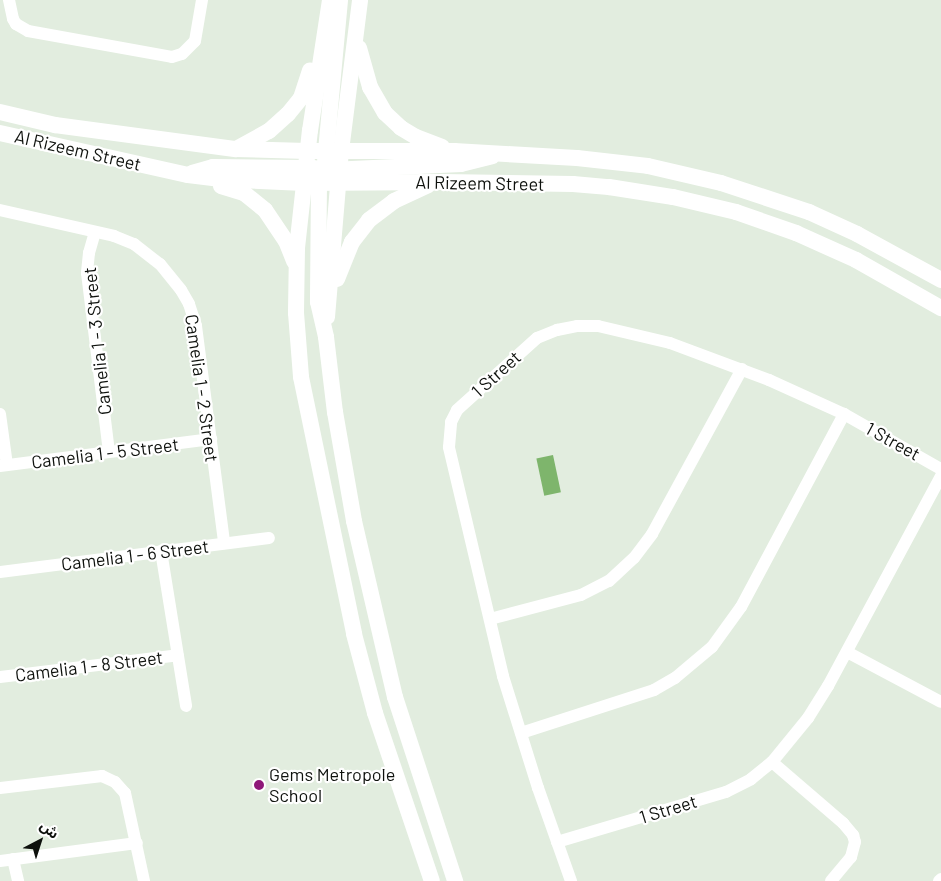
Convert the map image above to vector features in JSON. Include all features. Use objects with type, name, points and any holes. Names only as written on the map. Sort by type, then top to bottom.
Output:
[{"type":"street","points":[[9,0],[16,24],[38,34],[163,56],[182,54],[195,42],[202,0]]},
{"type":"street","points":[[236,149],[269,131],[288,114],[301,98],[309,76],[323,0]]},
{"type":"street","points":[[322,171],[307,151],[330,0]]},
{"type":"street","points":[[340,0],[322,171],[318,302],[326,337],[344,467],[376,624],[408,741],[455,881]]},
{"type":"street","points":[[360,0],[357,38],[341,151],[322,171],[296,266],[298,345],[306,409],[354,634],[375,713],[432,881]]},
{"type":"street","points":[[357,38],[370,87],[386,114],[401,128],[416,137],[454,150]]},
{"type":"street","name":"Al Rizeem Street","points":[[0,112],[55,124],[236,149],[307,151]]},
{"type":"street","points":[[7,135],[19,116]]},
{"type":"street","points":[[50,145],[55,124]]},
{"type":"street","name":"Al Rizeem Street","points":[[7,135],[188,175],[244,193],[255,200],[280,230],[296,266]]},
{"type":"street","name":"Al Rizeem Street","points":[[341,151],[454,150],[615,161],[674,172],[744,189],[831,222],[941,280]]},
{"type":"street","points":[[188,175],[213,167],[322,171],[460,164],[498,153]]},
{"type":"street","name":"Al Rizeem Street","points":[[322,171],[441,182],[609,187],[704,204],[766,221],[827,246],[941,308]]},
{"type":"street","points":[[326,337],[339,269],[352,242],[361,229],[394,201],[441,182]]},
{"type":"street","name":"Camelia 1 - 2 Street","points":[[0,210],[114,236],[134,244],[160,264],[181,290],[189,304],[196,326],[224,544]]},
{"type":"street","name":"Camelia 1 - 3 Street","points":[[95,232],[89,253],[88,273],[110,451]]},
{"type":"street","name":"1 Street","points":[[571,881],[520,733],[503,676],[448,447],[451,422],[466,401],[538,338],[557,330],[577,326],[598,326],[670,342],[742,369],[844,414],[941,468]]},
{"type":"street","points":[[490,619],[581,595],[609,580],[628,564],[652,534],[742,369]]},
{"type":"street","points":[[0,414],[3,466]]},
{"type":"street","name":"1 Street","points":[[520,733],[654,690],[682,673],[712,647],[740,607],[844,414]]},
{"type":"street","name":"Camelia 1 - 5 Street","points":[[3,466],[110,451],[211,440]]},
{"type":"street","name":"1 Street","points":[[557,842],[726,792],[751,779],[772,762],[816,707],[941,476]]},
{"type":"street","name":"Camelia 1 - 6 Street","points":[[0,572],[269,538]]},
{"type":"street","name":"Camelia 1 - 8 Street","points":[[160,551],[186,706]]},
{"type":"street","points":[[846,652],[941,702]]},
{"type":"street","name":"Camelia 1 - 8 Street","points":[[0,678],[178,655]]},
{"type":"street","points":[[772,762],[843,823],[853,835],[855,842],[851,857],[831,881]]},
{"type":"street","points":[[0,788],[102,776],[115,782],[125,793],[144,881]]},
{"type":"street","points":[[0,861],[137,843]]},
{"type":"street","points":[[13,859],[18,881]]},
{"type":"shaded area","points":[[553,455],[561,492],[544,496],[536,459]]},
{"type":"place","name":"Gems Metropole School","points":[[259,785]]}]
